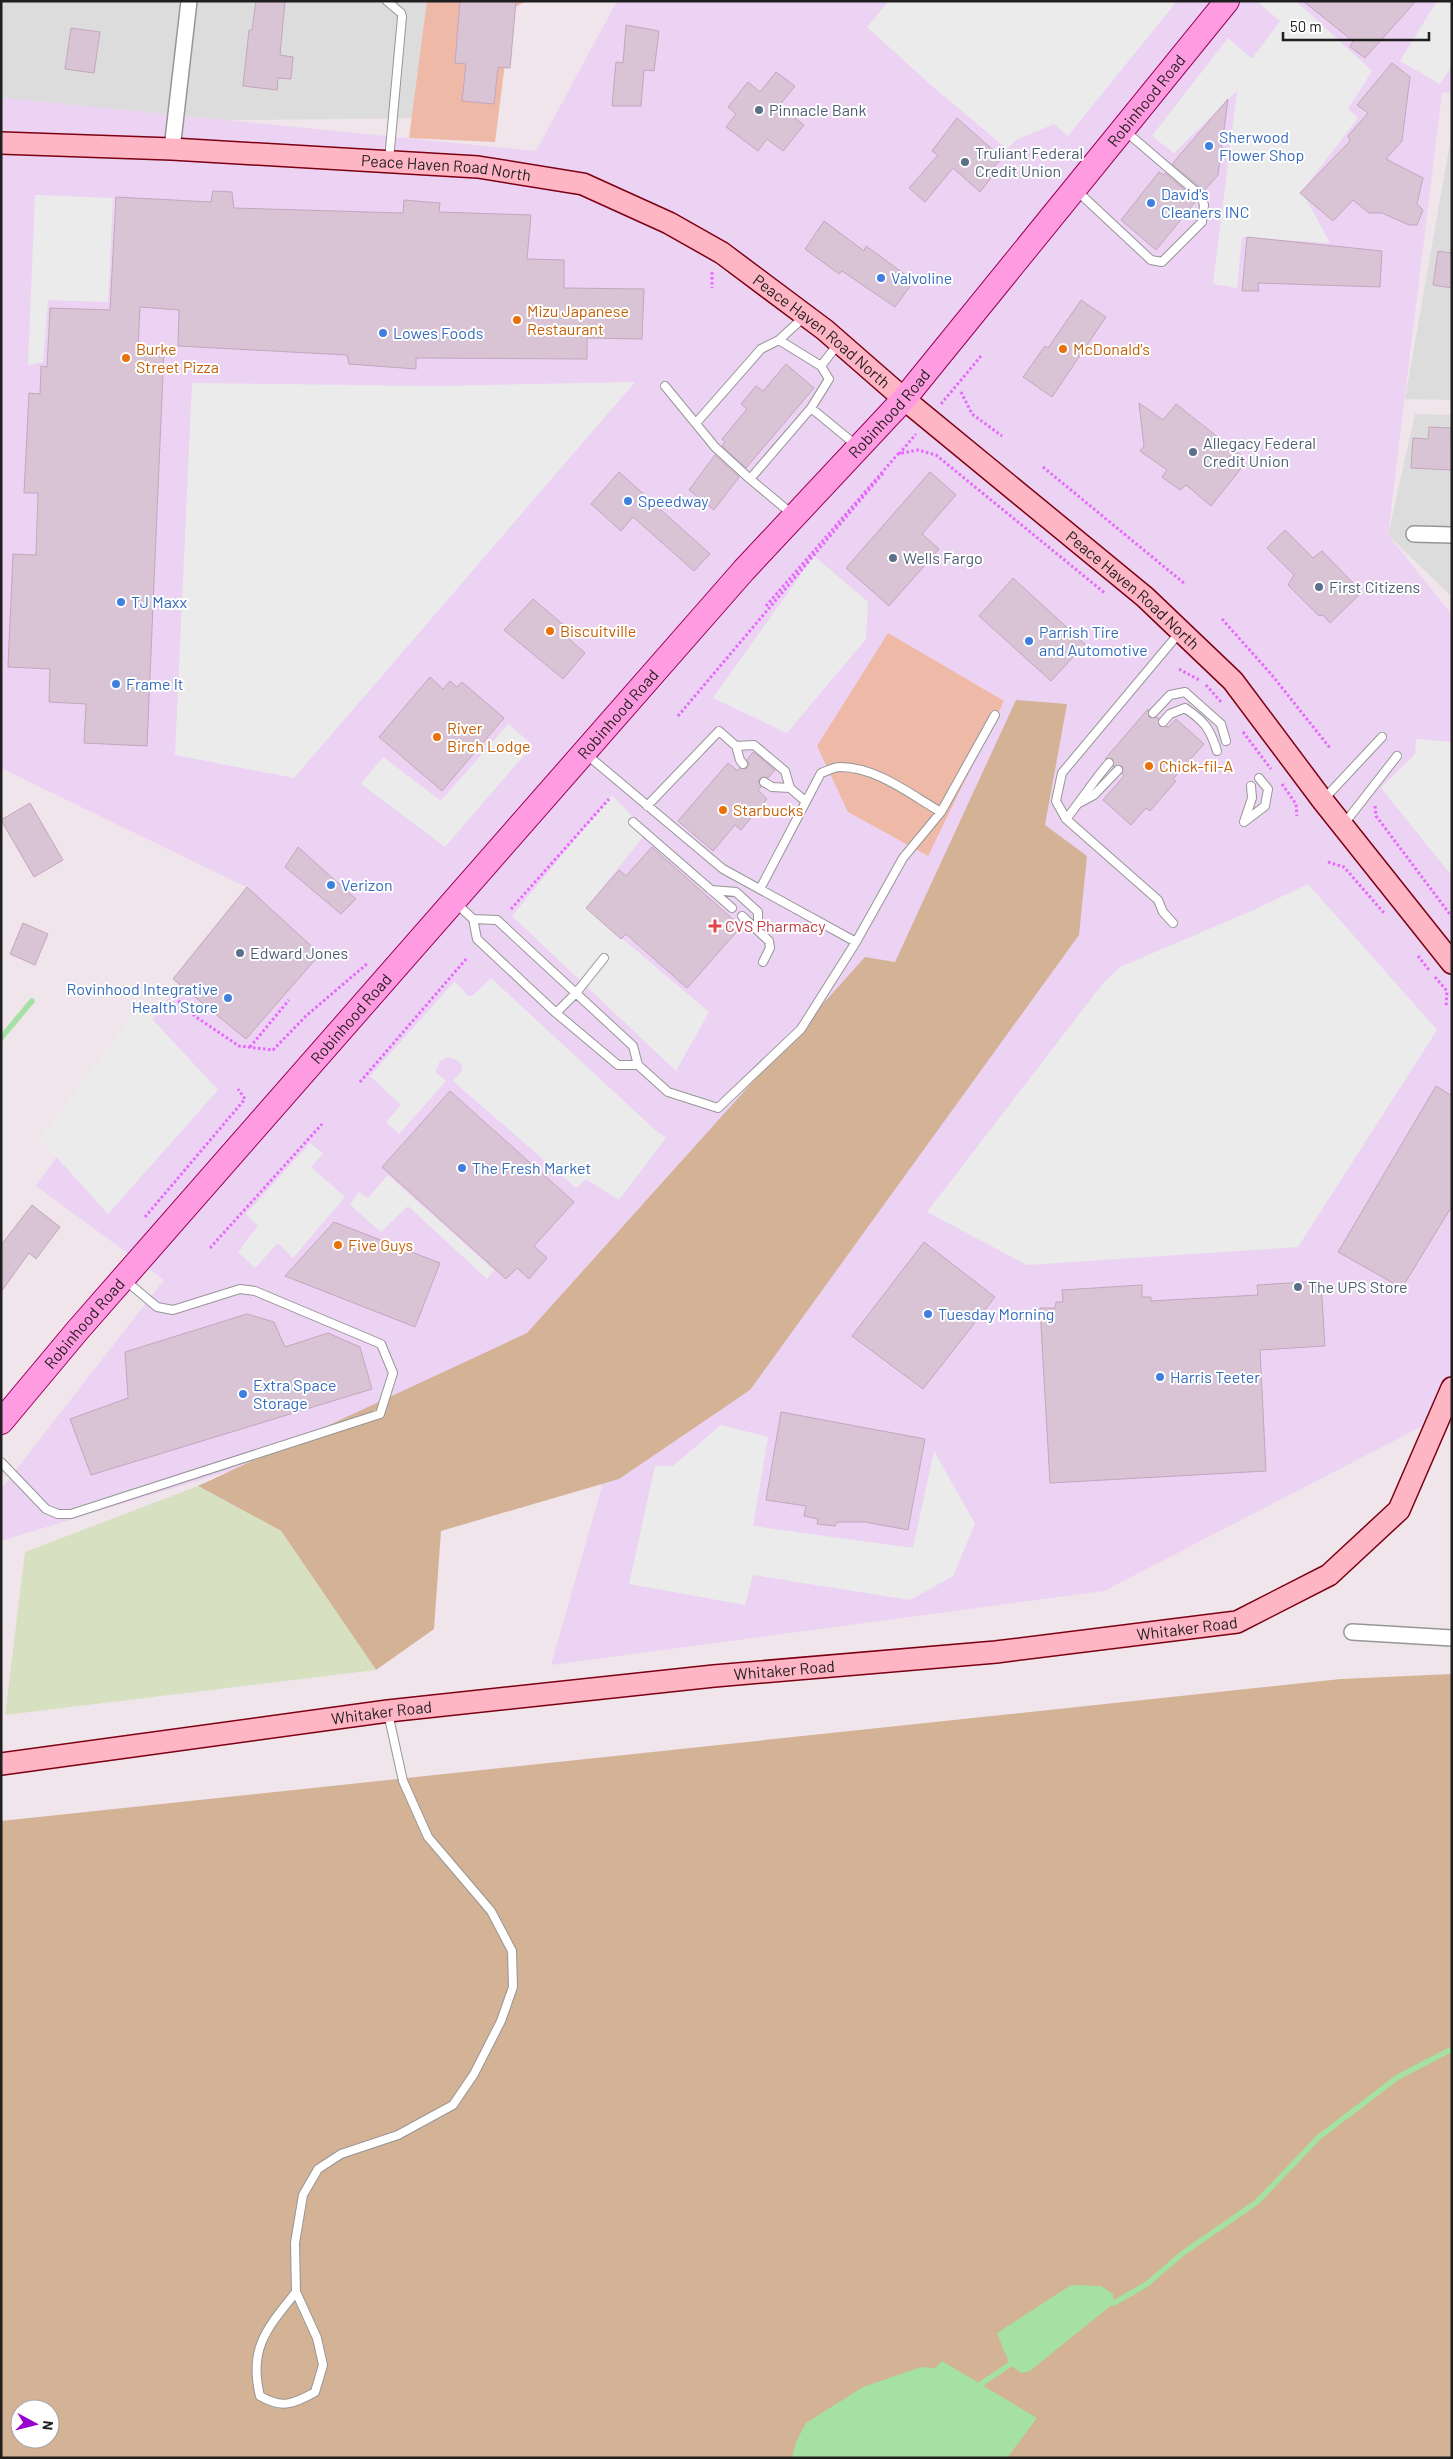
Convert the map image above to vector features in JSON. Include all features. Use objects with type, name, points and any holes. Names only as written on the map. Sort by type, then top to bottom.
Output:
[{"type":"main road","name":"Robinhood Road","points":[[1,1422],[123,1278],[744,570],[857,446],[904,399],[1227,1]]},
{"type":"main road","name":"Peace Haven Road North","points":[[1,143],[172,149],[478,167],[584,184],[669,223],[722,253],[839,342],[904,399],[1145,597],[1181,631],[1233,681],[1323,801],[1452,963]]},
{"type":"main road","name":"Whitaker Road","points":[[1,1764],[388,1711],[714,1676],[996,1652],[1237,1622],[1329,1574],[1398,1510],[1452,1388]]},
{"type":"street","points":[[172,149],[189,1]]},
{"type":"street","points":[[1414,534],[1452,535]]},
{"type":"street","points":[[1352,1632],[1452,1638]]},
{"type":"lane","points":[[387,1],[401,13],[402,17],[389,162]]},
{"type":"lane","points":[[1075,188],[1151,260],[1162,262],[1202,222],[1204,205],[1202,196],[1123,130]]},
{"type":"lane","points":[[697,422],[761,349],[779,340],[806,316]]},
{"type":"lane","points":[[750,479],[811,408],[829,378],[820,366],[779,340]]},
{"type":"lane","points":[[820,366],[839,342]]},
{"type":"lane","points":[[665,386],[697,422],[715,447],[795,516]]},
{"type":"lane","points":[[811,408],[857,446]]},
{"type":"lane","points":[[1173,923],[1158,900],[1066,819],[1056,801],[1062,773],[1181,631]]},
{"type":"lane","points":[[1153,713],[1170,695],[1184,692],[1221,724],[1226,741]]},
{"type":"lane","points":[[1163,722],[1170,714],[1184,708],[1200,719],[1211,731],[1217,751]]},
{"type":"lane","points":[[473,919],[497,920],[634,1046],[638,1065],[668,1092],[718,1108],[801,1029],[856,942],[903,858],[941,812],[995,715]]},
{"type":"lane","points":[[647,806],[719,731],[736,746],[743,764]]},
{"type":"lane","points":[[1323,801],[1382,737]]},
{"type":"lane","points":[[736,746],[754,745],[785,771],[790,788],[805,801]]},
{"type":"lane","points":[[584,753],[723,869],[856,942]]},
{"type":"lane","points":[[1342,825],[1397,756]]},
{"type":"lane","points":[[1066,819],[1087,789],[1109,763]]},
{"type":"lane","points":[[760,889],[822,772],[839,767],[863,771],[883,778],[941,812]]},
{"type":"lane","points":[[1079,803],[1094,795],[1118,770]]},
{"type":"lane","points":[[1250,786],[1252,798],[1244,822],[1265,806],[1268,789],[1259,778]]},
{"type":"lane","points":[[764,782],[772,787],[790,788]]},
{"type":"lane","points":[[633,822],[732,908]]},
{"type":"lane","points":[[710,890],[736,892],[758,912],[758,930]]},
{"type":"lane","points":[[454,901],[473,919],[477,939],[556,1013],[618,1065],[638,1065]]},
{"type":"lane","points":[[742,916],[770,944],[763,962]]},
{"type":"lane","points":[[556,1013],[576,993],[604,958]]},
{"type":"lane","points":[[1,1462],[46,1508],[58,1514],[71,1514],[380,1414],[393,1373],[382,1344],[255,1292],[240,1289],[173,1310],[157,1307],[123,1278]]},
{"type":"lane","points":[[296,2292],[266,2328],[258,2352],[255,2377],[260,2396],[273,2403],[295,2403],[315,2392],[323,2366],[317,2338],[296,2292],[296,2243],[303,2195],[318,2169],[341,2154],[398,2135],[454,2106],[474,2074],[501,2021],[513,1987],[512,1951],[491,1911],[428,1837],[403,1781],[388,1711]]},
{"type":"path","points":[[706,268],[713,273],[712,288]]},
{"type":"path","points":[[937,409],[981,356]]},
{"type":"path","points":[[961,392],[972,414],[1002,436]]},
{"type":"path","points":[[678,716],[918,431]]},
{"type":"path","points":[[766,606],[898,454],[918,450],[936,455],[1112,599]]},
{"type":"path","points":[[1043,467],[1070,492],[1186,584]]},
{"type":"path","points":[[1222,619],[1330,748]]},
{"type":"path","points":[[1179,669],[1202,681],[1223,704]]},
{"type":"path","points":[[1239,726],[1275,776]]},
{"type":"path","points":[[1280,783],[1296,804],[1297,816]]},
{"type":"path","points":[[1374,798],[1376,816],[1452,917]]},
{"type":"path","points":[[511,909],[609,799]]},
{"type":"path","points":[[1328,862],[1344,867],[1387,917]]},
{"type":"path","points":[[1414,951],[1447,991],[1446,1006]]},
{"type":"path","points":[[360,1082],[467,958]]},
{"type":"path","points":[[171,994],[196,1017],[239,1046],[273,1050],[306,1016],[368,963]]},
{"type":"path","points":[[249,1047],[289,1000]]},
{"type":"path","points":[[141,1222],[245,1099],[238,1089]]},
{"type":"path","points":[[210,1248],[322,1124]]},
{"type":"shaded area","points":[[1,1],[453,1],[434,118],[1,123]]},
{"type":"shaded area","points":[[427,1],[526,1],[512,9],[495,142],[409,138]]},
{"type":"shaded area","points":[[617,1],[1452,1],[1452,92],[1442,93],[1388,535],[1452,615],[1452,1420],[1440,1417],[1104,1591],[551,1665],[602,1486],[559,1413],[541,1376],[1,1541],[1,1489],[164,1280],[36,1186],[246,887],[1,768],[1,107],[5,98],[536,151]]},
{"type":"shaded area","points":[[889,1],[1177,1],[1068,136],[1054,124],[1016,140],[1007,149],[932,86],[867,27]]},
{"type":"shaded area","points":[[1261,1],[1296,1],[1372,71],[1348,109],[1358,118],[1302,191],[1330,243],[1242,237],[1237,288],[1213,284],[1237,91],[1174,153],[1152,136],[1228,38],[1252,59],[1280,21],[1259,3]]},
{"type":"shaded area","points":[[1437,1],[1452,1],[1452,66],[1440,84],[1400,61]]},
{"type":"shaded area","points":[[1452,131],[1452,400],[1405,399]]},
{"type":"shaded area","points":[[35,195],[113,198],[108,302],[48,300],[43,362],[28,365]]},
{"type":"shaded area","points":[[635,382],[294,778],[175,755],[192,383],[434,386]]},
{"type":"shaded area","points":[[1415,414],[1452,415],[1452,597],[1388,535]]},
{"type":"shaded area","points":[[814,556],[868,602],[866,639],[787,733],[713,698]]},
{"type":"shaded area","points":[[888,633],[1004,701],[928,856],[848,812],[817,746]]},
{"type":"shaded area","points":[[1016,700],[1067,704],[1045,825],[1087,856],[1079,935],[750,1390],[619,1479],[441,1531],[434,1629],[376,1670],[281,1531],[198,1486],[527,1333],[865,957],[895,962]]},
{"type":"shaded area","points":[[508,724],[533,745],[445,847],[361,784],[383,757],[441,801]]},
{"type":"shaded area","points":[[1416,739],[1452,742],[1452,876],[1381,788],[1415,754]]},
{"type":"shaded area","points":[[612,795],[647,832],[586,908],[709,1012],[676,1071],[512,916]]},
{"type":"shaded area","points":[[1308,884],[1437,1030],[1298,1247],[1027,1265],[927,1212],[1104,982],[1120,967],[1256,909]]},
{"type":"shaded area","points":[[491,978],[666,1138],[619,1200],[586,1179],[576,1188],[453,1081],[461,1072],[462,1065],[457,1060],[447,1057],[440,1061],[435,1072],[446,1081],[399,1134],[386,1122],[401,1105],[370,1076],[455,981],[468,996],[472,996]]},
{"type":"shaded area","points":[[140,1006],[218,1090],[108,1214],[40,1139]]},
{"type":"shaded area","points":[[310,1143],[323,1153],[311,1167],[345,1197],[293,1258],[278,1243],[255,1268],[238,1252],[258,1226],[246,1214]]},
{"type":"shaded area","points":[[388,1175],[494,1270],[487,1279],[408,1206],[381,1232],[350,1205],[359,1192],[368,1198]]},
{"type":"shaded area","points":[[721,1425],[768,1437],[753,1526],[913,1548],[934,1451],[975,1524],[953,1576],[910,1600],[753,1575],[745,1605],[629,1584],[655,1466],[673,1466]]},
{"type":"shaded area","points":[[198,1486],[281,1531],[376,1670],[5,1715],[25,1552]]},
{"type":"shaded area","points":[[1452,1674],[1452,2458],[1,2458],[1,1821],[1341,1679]]},
{"type":"shaded area","points":[[1071,2285],[1101,2286],[1113,2294],[1114,2303],[1030,2371],[1021,2373],[1010,2365],[997,2333]]},
{"type":"shaded area","points":[[942,2361],[1037,2418],[1007,2458],[792,2458],[796,2442],[806,2423],[863,2387],[921,2367],[935,2368]]},
{"type":"building","points":[[256,1],[285,1],[280,55],[293,57],[291,79],[278,78],[277,90],[243,86],[249,30],[252,30]]},
{"type":"building","points":[[460,1],[516,1],[510,68],[498,67],[494,104],[462,101],[466,64],[455,63]]},
{"type":"building","points":[[1303,1],[1416,1],[1365,58],[1350,47],[1353,41]]},
{"type":"building","points":[[626,25],[659,31],[654,71],[644,70],[641,106],[612,106],[616,62],[623,63]]},
{"type":"building","points":[[71,28],[100,32],[94,73],[65,69]]},
{"type":"building","points":[[1392,63],[1410,77],[1402,141],[1386,159],[1423,178],[1417,204],[1423,210],[1417,225],[1409,225],[1382,213],[1369,213],[1353,200],[1333,221],[1300,193],[1350,141],[1348,136],[1368,113],[1357,105]]},
{"type":"building","name":"Pinnacle Bank","points":[[776,72],[795,86],[779,106],[804,125],[783,151],[767,139],[758,151],[726,127],[736,114],[728,107],[748,82],[760,92]]},
{"type":"building","points":[[1228,99],[1218,175],[1204,191],[1172,164]]},
{"type":"building","name":"Truliant Federal Credit Union","points":[[957,118],[1002,158],[994,167],[997,170],[980,192],[953,168],[925,202],[909,188],[938,155],[932,151]]},
{"type":"building","points":[[1159,172],[1163,175],[1165,173],[1197,200],[1156,250],[1121,220]]},
{"type":"building","points":[[213,191],[232,192],[234,208],[403,213],[404,200],[440,203],[439,212],[531,215],[527,259],[564,260],[564,288],[644,289],[642,339],[587,338],[587,359],[416,358],[416,369],[349,364],[347,355],[178,346],[179,310],[140,307],[138,349],[164,350],[147,746],[84,743],[86,704],[49,702],[50,669],[8,667],[13,554],[36,555],[38,493],[24,493],[29,393],[40,394],[41,366],[47,367],[50,308],[110,310],[116,197],[211,202]]},
{"type":"building","points":[[824,221],[864,251],[866,246],[914,281],[895,307],[842,271],[839,274],[805,249]]},
{"type":"building","points":[[1247,237],[1382,251],[1380,287],[1258,283],[1259,291],[1242,291]]},
{"type":"building","points":[[1438,251],[1452,253],[1452,288],[1433,285]]},
{"type":"building","name":"McDonald's","points":[[1081,300],[1106,317],[1052,397],[1023,377],[1045,346],[1048,348]]},
{"type":"building","points":[[786,364],[814,388],[746,468],[722,446],[725,442],[722,439],[747,409],[741,404],[756,386],[763,391]]},
{"type":"building","points":[[1139,403],[1163,420],[1176,404],[1243,457],[1243,466],[1211,506],[1186,485],[1180,490],[1162,477],[1167,470],[1140,451],[1144,446]]},
{"type":"building","points":[[1429,427],[1451,428],[1452,470],[1411,468],[1413,438],[1428,439]]},
{"type":"building","points":[[715,455],[739,477],[714,510],[689,490]]},
{"type":"building","points":[[619,472],[710,554],[694,571],[633,517],[621,531],[591,504]]},
{"type":"building","name":"Wells Fargo","points":[[930,472],[956,495],[922,534],[939,549],[889,606],[846,568]]},
{"type":"building","points":[[1285,530],[1313,558],[1322,551],[1354,584],[1353,588],[1359,595],[1330,623],[1323,615],[1319,616],[1288,585],[1294,575],[1267,548]]},
{"type":"building","points":[[1013,578],[1085,644],[1051,681],[979,616]]},
{"type":"building","points":[[533,599],[572,632],[567,637],[585,653],[563,679],[504,630]]},
{"type":"building","points":[[430,677],[443,689],[450,681],[457,687],[462,682],[504,718],[442,791],[379,737]]},
{"type":"building","name":"Chick-fil-A","points":[[1148,709],[1149,717],[1159,718],[1160,726],[1169,727],[1176,719],[1204,744],[1173,779],[1176,781],[1150,811],[1146,808],[1131,825],[1103,800],[1124,776],[1122,774],[1122,766],[1113,767],[1113,759],[1105,759]]},
{"type":"building","name":"Starbucks","points":[[753,752],[775,770],[768,778],[762,777],[758,781],[761,787],[758,790],[767,799],[741,830],[735,825],[713,851],[678,821],[728,763],[738,771],[740,768],[746,769],[749,764],[747,760]]},
{"type":"building","points":[[30,803],[63,860],[34,877],[1,820]]},
{"type":"building","points":[[298,847],[356,899],[341,914],[285,867]]},
{"type":"building","name":"CVS Pharmacy","points":[[652,847],[736,922],[740,928],[687,988],[626,934],[621,939],[586,908],[619,870],[626,876]]},
{"type":"building","points":[[247,887],[320,954],[246,1039],[173,979]]},
{"type":"building","points":[[23,923],[48,934],[35,965],[10,954]]},
{"type":"building","points":[[1436,1086],[1452,1096],[1452,1206],[1402,1288],[1338,1252]]},
{"type":"building","points":[[450,1091],[574,1202],[534,1246],[547,1258],[529,1279],[517,1268],[506,1279],[382,1167]]},
{"type":"building","points":[[32,1205],[60,1227],[36,1259],[29,1253],[1,1292],[1,1245]]},
{"type":"building","points":[[334,1222],[440,1263],[415,1327],[285,1276]]},
{"type":"building","points":[[924,1242],[995,1297],[923,1389],[852,1336]]},
{"type":"building","points":[[1321,1281],[1325,1346],[1260,1350],[1266,1471],[1050,1483],[1040,1308],[1055,1308],[1056,1302],[1063,1302],[1062,1290],[1142,1285],[1142,1297],[1151,1297],[1151,1301],[1258,1295],[1257,1285]]},
{"type":"building","name":"Extra Space Storage","points":[[247,1314],[274,1322],[285,1347],[328,1333],[360,1347],[372,1389],[91,1475],[70,1419],[128,1398],[125,1352]]},
{"type":"building","points":[[781,1412],[925,1439],[908,1530],[865,1522],[837,1522],[835,1526],[817,1524],[818,1519],[804,1516],[806,1506],[766,1500]]},
{"type":"waterway","points":[[1,1038],[32,1001]]},
{"type":"waterway","points":[[1108,2303],[1114,2303],[1147,2284],[1183,2253],[1257,2202],[1319,2137],[1398,2077],[1452,2049]]},
{"type":"waterway","points":[[975,2388],[1015,2361]]},
{"type":"place","name":"Pinnacle Bank","points":[[759,110]]},
{"type":"place","name":"Sherwood Flower Shop","points":[[1209,146]]},
{"type":"place","name":"Truliant Federal Credit Union","points":[[965,162]]},
{"type":"place","name":"David's Cleaners INC","points":[[1151,203]]},
{"type":"place","name":"Valvoline","points":[[881,278]]},
{"type":"place","name":"Mizu Japanese Restaurant","points":[[517,320]]},
{"type":"place","name":"Lowes Foods","points":[[383,333]]},
{"type":"place","name":"McDonald's","points":[[1063,349]]},
{"type":"place","name":"Burke Street Pizza","points":[[126,358]]},
{"type":"place","name":"Allegacy Federal Credit Union","points":[[1193,452]]},
{"type":"place","name":"Speedway","points":[[628,501]]},
{"type":"place","name":"Wells Fargo","points":[[893,558]]},
{"type":"place","name":"First Citizens","points":[[1319,587]]},
{"type":"place","name":"TJ Maxx","points":[[121,602]]},
{"type":"place","name":"Biscuitville","points":[[550,631]]},
{"type":"place","name":"Parrish Tire and Automotive","points":[[1029,641]]},
{"type":"place","name":"Frame It","points":[[116,684]]},
{"type":"place","name":"River Birch Lodge","points":[[437,737]]},
{"type":"place","name":"Chick-fil-A","points":[[1149,766]]},
{"type":"place","name":"Starbucks","points":[[723,810]]},
{"type":"place","name":"Verizon","points":[[331,885]]},
{"type":"place","name":"CVS Pharmacy","points":[[715,926]]},
{"type":"place","name":"Edward Jones","points":[[240,953]]},
{"type":"place","name":"Rovinhood Integrative Health Store","points":[[228,998]]},
{"type":"place","name":"The Fresh Market","points":[[462,1168]]},
{"type":"place","name":"Five Guys","points":[[338,1245]]},
{"type":"place","name":"The UPS Store","points":[[1298,1287]]},
{"type":"place","name":"Tuesday Morning","points":[[928,1314]]},
{"type":"place","name":"Harris Teeter","points":[[1160,1377]]},
{"type":"place","name":"Extra Space Storage","points":[[243,1394]]}]
